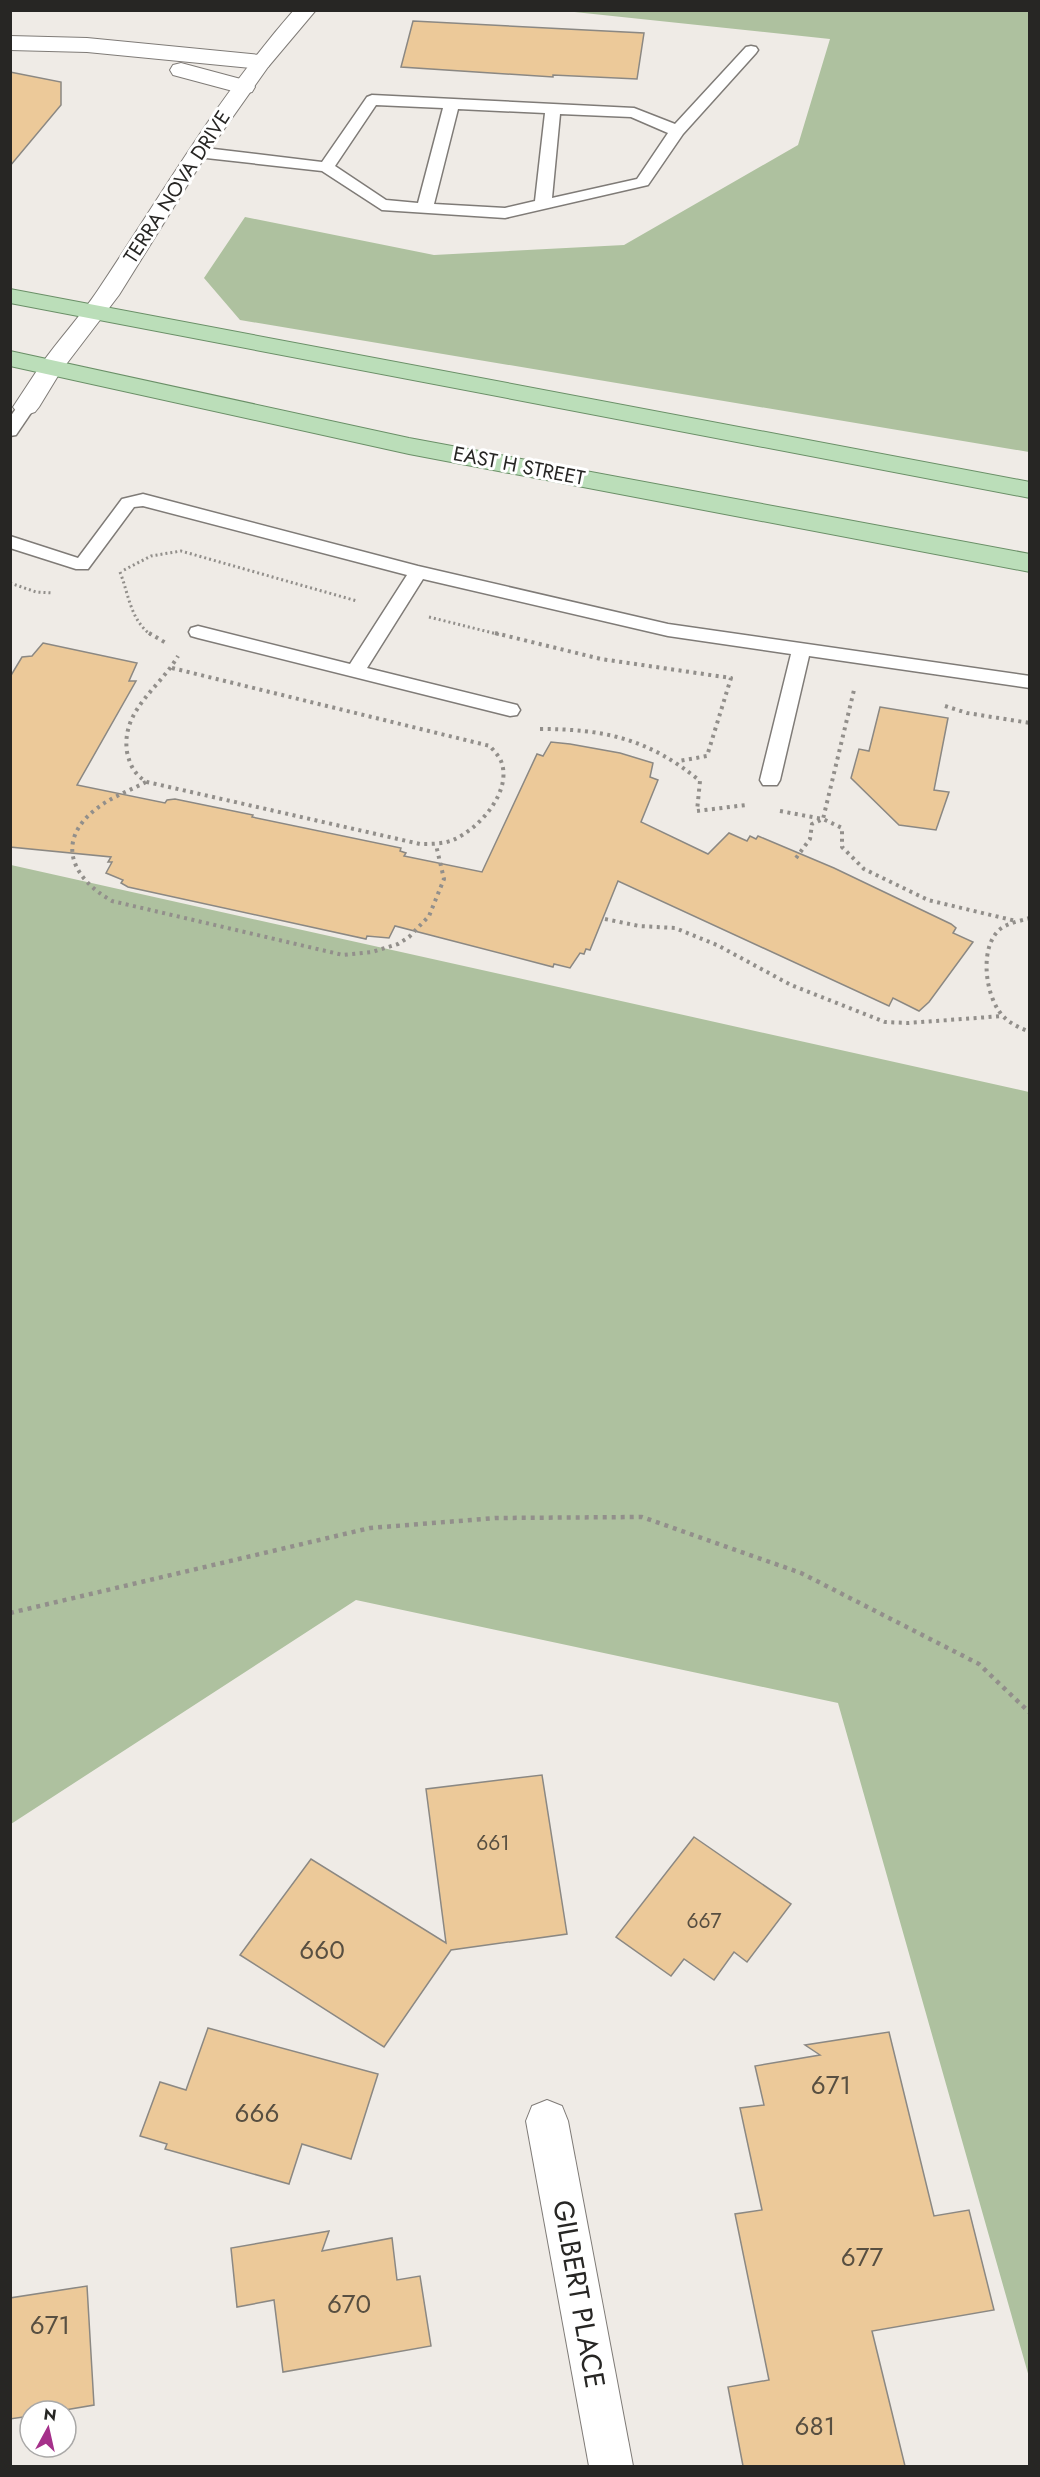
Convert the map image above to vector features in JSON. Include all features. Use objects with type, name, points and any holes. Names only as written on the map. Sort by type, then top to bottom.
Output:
[{"type":"main road","points":[[10,296],[1029,490]]},
{"type":"main road","name":"EAST H STREET","points":[[10,358],[409,446],[1029,563]]},
{"type":"street","name":"TERRA NOVA DRIVE","points":[[26,407],[52,366],[94,312],[197,152],[260,62],[306,10]]},
{"type":"street","points":[[10,43],[87,45],[260,62]]},
{"type":"street","points":[[87,45],[244,87]]},
{"type":"street","name":"GILBERT PLACE","points":[[547,2121],[610,2466]]},
{"type":"lane","points":[[197,152],[326,167],[382,205],[505,213],[642,182],[677,131],[751,50]]},
{"type":"lane","points":[[326,167],[372,100],[634,113],[677,131]]},
{"type":"lane","points":[[425,207],[452,104]]},
{"type":"lane","points":[[543,204],[553,109]]},
{"type":"lane","points":[[10,431],[26,407]]},
{"type":"lane","points":[[10,542],[82,565],[128,503],[143,500],[418,572],[668,630],[1029,682]]},
{"type":"lane","points":[[355,671],[418,572]]},
{"type":"lane","points":[[198,632],[510,710]]},
{"type":"lane","points":[[770,780],[801,650]]},
{"type":"path","points":[[113,577],[148,556],[166,551],[181,551],[364,603]]},
{"type":"path","points":[[120,572],[126,587],[132,618],[142,631],[176,648],[178,657],[172,668],[132,711],[125,728],[126,748],[131,767],[137,776],[147,782],[420,844],[436,845],[452,840],[470,829],[488,809],[501,787],[501,762],[490,746],[172,668]]},
{"type":"path","points":[[10,584],[36,592],[63,593]]},
{"type":"path","points":[[418,615],[601,659],[731,678],[707,756],[678,761]]},
{"type":"path","points":[[823,819],[855,690]]},
{"type":"path","points":[[535,729],[603,732],[645,743],[678,761],[700,781],[697,811],[737,804],[748,806]]},
{"type":"path","points":[[490,746],[496,739]]},
{"type":"path","points":[[147,782],[93,811],[82,824],[73,845],[72,865],[81,881],[94,893],[112,901],[343,955],[366,955],[392,949],[413,936],[427,920],[444,878],[436,845]]},
{"type":"path","points":[[769,809],[823,819],[843,828],[842,847],[864,869],[928,900],[1016,921]]},
{"type":"path","points":[[795,858],[810,839],[812,824],[823,819]]},
{"type":"path","points":[[1029,918],[1016,921],[997,932],[988,946],[986,970],[990,992],[1003,1016],[1029,1032]]},
{"type":"path","points":[[604,919],[639,926],[675,928],[717,945],[791,985],[885,1022],[908,1023],[1003,1016]]},
{"type":"path","points":[[10,1613],[370,1528],[496,1518],[642,1517],[811,1579],[979,1664],[1029,1713]]},
{"type":"green space","points":[[565,11],[1029,11],[1029,452],[240,320],[204,278],[245,217],[434,255],[624,245],[798,145],[830,39]]},
{"type":"green space","points":[[11,865],[1029,1092],[1029,2377],[838,1703],[356,1600],[11,1824]]},
{"type":"building","points":[[413,21],[644,33],[637,79],[553,75],[553,77],[401,67]]},
{"type":"building","points":[[10,72],[61,82],[61,105],[10,166]]},
{"type":"building","points":[[43,643],[137,663],[129,681],[136,681],[77,785],[165,803],[167,800],[175,799],[253,815],[252,817],[401,848],[400,851],[406,853],[404,856],[482,872],[537,754],[543,756],[551,742],[570,744],[620,753],[653,763],[650,777],[658,780],[641,822],[708,854],[729,833],[747,841],[750,836],[756,839],[758,836],[834,868],[951,924],[956,928],[953,933],[973,942],[929,1002],[919,1011],[893,998],[889,1006],[618,881],[590,950],[586,949],[584,954],[580,953],[570,968],[554,964],[553,967],[395,926],[389,938],[367,936],[366,939],[128,887],[121,883],[123,880],[106,873],[112,862],[108,862],[111,857],[10,847],[10,677],[22,657],[32,656]]},
{"type":"building","points":[[880,707],[948,718],[934,790],[949,792],[936,830],[899,825],[851,778],[859,749],[869,751]]},
{"type":"building","points":[[542,1775],[567,1934],[451,1950],[384,2047],[240,1955],[311,1859],[446,1943],[426,1789]]},
{"type":"building","points":[[694,1837],[791,1904],[747,1962],[734,1952],[714,1980],[684,1959],[671,1976],[616,1937]]},
{"type":"building","points":[[208,2028],[378,2074],[351,2159],[302,2144],[289,2184],[165,2149],[167,2144],[140,2136],[160,2082],[186,2090]]},
{"type":"building","points":[[889,2032],[934,2216],[969,2210],[994,2310],[872,2331],[905,2466],[743,2466],[728,2387],[769,2380],[735,2214],[762,2210],[740,2108],[764,2105],[755,2066],[820,2055],[805,2045]]},
{"type":"building","points":[[329,2231],[322,2251],[392,2238],[397,2280],[420,2276],[431,2346],[283,2372],[274,2300],[237,2307],[231,2248]]},
{"type":"building","points":[[87,2286],[94,2405],[78,2408],[78,2399],[18,2399],[18,2418],[10,2419],[10,2298]]}]
